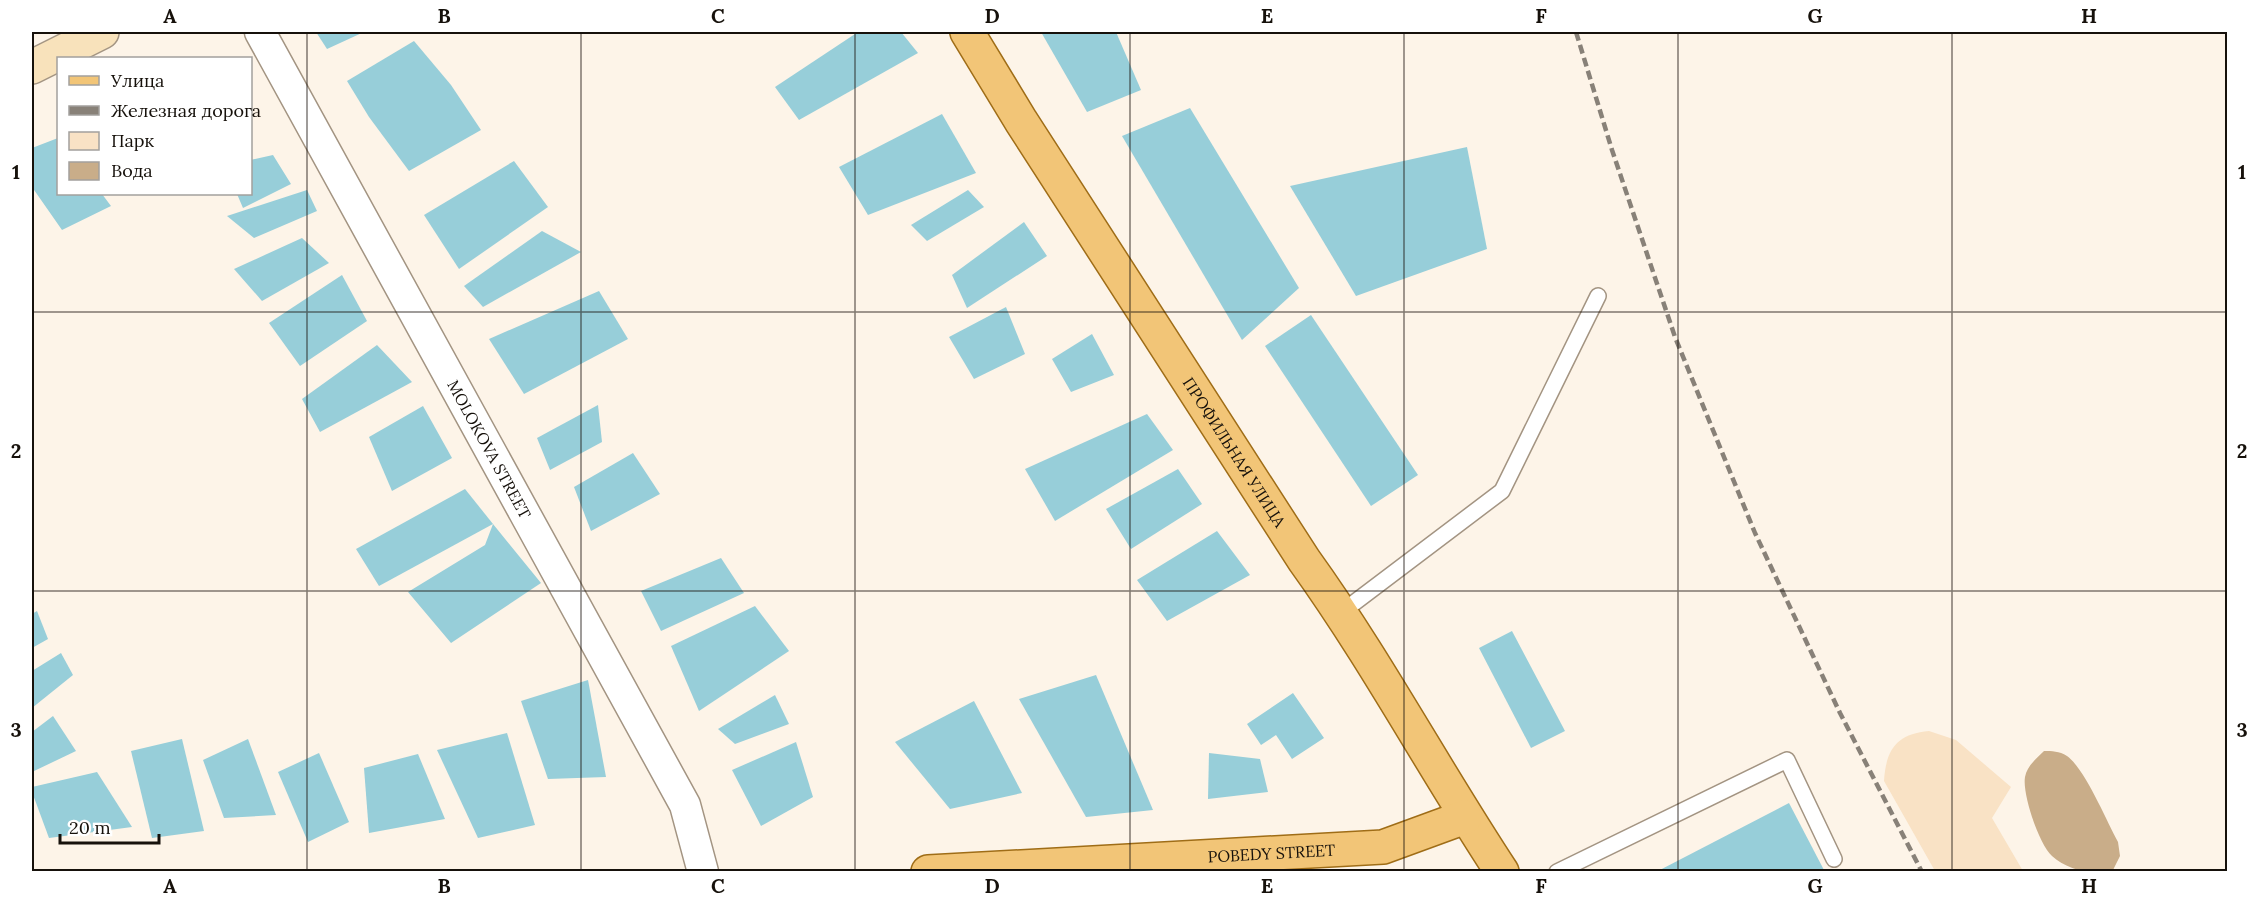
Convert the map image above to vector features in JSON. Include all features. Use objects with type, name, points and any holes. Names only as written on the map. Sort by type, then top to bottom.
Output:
[{"type":"main road","name":"ПРОФИЛЬНАЯ УЛИЦА","points":[[968,32],[1021,121],[1304,560],[1342,612],[1465,817],[1502,872]]},
{"type":"main road","name":"POBEDY STREET","points":[[928,872],[1383,847],[1465,817]]},
{"type":"street","points":[[32,67],[102,32]]},
{"type":"street","name":"MOLOKOVA STREET","points":[[260,32],[685,805],[703,872]]},
{"type":"lane","points":[[1342,612],[1502,491],[1598,296]]},
{"type":"lane","points":[[1557,872],[1787,760],[1834,859]]},
{"type":"green space","points":[[1929,731],[1956,740],[2011,787],[1992,818],[2023,871],[1935,871],[1884,781],[1887,760],[1895,745],[1909,736]]},
{"type":"water","points":[[2044,751],[2058,752],[2067,756],[2088,783],[2118,842],[2120,856],[2113,870],[2097,873],[2072,868],[2058,861],[2047,850],[2032,818],[2025,785],[2028,769]]},
{"type":"building","points":[[316,32],[364,32],[327,49]]},
{"type":"building","points":[[858,32],[901,32],[918,53],[799,120],[775,87]]},
{"type":"building","points":[[1041,32],[1116,32],[1141,90],[1087,112]]},
{"type":"building","points":[[414,41],[451,85],[481,130],[409,171],[369,117],[347,81]]},
{"type":"building","points":[[1190,108],[1299,288],[1242,340],[1122,136]]},
{"type":"building","points":[[942,114],[976,173],[868,215],[839,167]]},
{"type":"building","points":[[57,138],[57,195],[103,195],[111,206],[62,230],[32,187],[32,148]]},
{"type":"building","points":[[1467,147],[1487,249],[1356,296],[1290,186]]},
{"type":"building","points":[[273,155],[291,184],[243,208],[237,195],[252,195],[252,160]]},
{"type":"building","points":[[514,161],[548,207],[459,269],[424,215]]},
{"type":"building","points":[[307,190],[317,211],[254,238],[227,216]]},
{"type":"building","points":[[968,190],[984,207],[927,241],[911,225]]},
{"type":"building","points":[[1024,222],[1047,256],[967,308],[952,275]]},
{"type":"building","points":[[542,231],[581,252],[483,307],[464,286]]},
{"type":"building","points":[[302,238],[329,263],[262,301],[234,269]]},
{"type":"building","points":[[342,275],[367,321],[300,366],[269,323]]},
{"type":"building","points":[[599,291],[628,339],[524,394],[489,339]]},
{"type":"building","points":[[1006,307],[1025,354],[974,379],[949,337]]},
{"type":"building","points":[[1311,315],[1418,475],[1371,506],[1265,346]]},
{"type":"building","points":[[1092,334],[1114,375],[1071,392],[1052,359]]},
{"type":"building","points":[[377,345],[412,382],[320,432],[302,399]]},
{"type":"building","points":[[598,405],[602,442],[550,470],[537,438]]},
{"type":"building","points":[[423,406],[452,458],[392,491],[369,437]]},
{"type":"building","points":[[1147,414],[1173,450],[1055,521],[1025,469]]},
{"type":"building","points":[[633,453],[660,494],[591,531],[574,487]]},
{"type":"building","points":[[1178,469],[1202,504],[1131,549],[1106,509]]},
{"type":"building","points":[[465,489],[493,524],[379,586],[356,549]]},
{"type":"building","points":[[493,524],[541,583],[451,643],[408,592],[485,545]]},
{"type":"building","points":[[1217,531],[1250,575],[1167,621],[1137,580]]},
{"type":"building","points":[[721,558],[744,593],[661,631],[641,591]]},
{"type":"building","points":[[755,606],[789,651],[699,711],[671,646]]},
{"type":"building","points":[[37,611],[48,639],[32,648],[32,614]]},
{"type":"building","points":[[1512,631],[1565,731],[1531,748],[1479,648]]},
{"type":"building","points":[[61,653],[73,675],[32,708],[32,671]]},
{"type":"building","points":[[1096,675],[1153,810],[1086,817],[1019,699]]},
{"type":"building","points":[[588,680],[606,777],[548,779],[521,701]]},
{"type":"building","points":[[1293,693],[1324,738],[1292,759],[1276,735],[1261,745],[1247,724]]},
{"type":"building","points":[[775,695],[789,724],[735,744],[718,729]]},
{"type":"building","points":[[974,701],[1022,793],[950,809],[895,742]]},
{"type":"building","points":[[53,716],[76,751],[32,772],[32,732]]},
{"type":"building","points":[[507,733],[535,825],[478,838],[437,750]]},
{"type":"building","points":[[182,739],[204,831],[152,838],[131,751]]},
{"type":"building","points":[[248,739],[276,815],[224,818],[203,760]]},
{"type":"building","points":[[796,742],[813,797],[761,826],[732,770]]},
{"type":"building","points":[[319,753],[349,822],[308,842],[278,772]]},
{"type":"building","points":[[1209,753],[1260,759],[1268,792],[1208,799]]},
{"type":"building","points":[[418,754],[445,819],[369,833],[364,768]]},
{"type":"building","points":[[97,772],[132,827],[49,838],[32,787]]},
{"type":"building","points":[[1789,803],[1825,872],[1656,872]]},
{"type":"railway","points":[[1576,32],[1612,150],[1675,337],[1755,533],[1840,713],[1922,872]]}]
